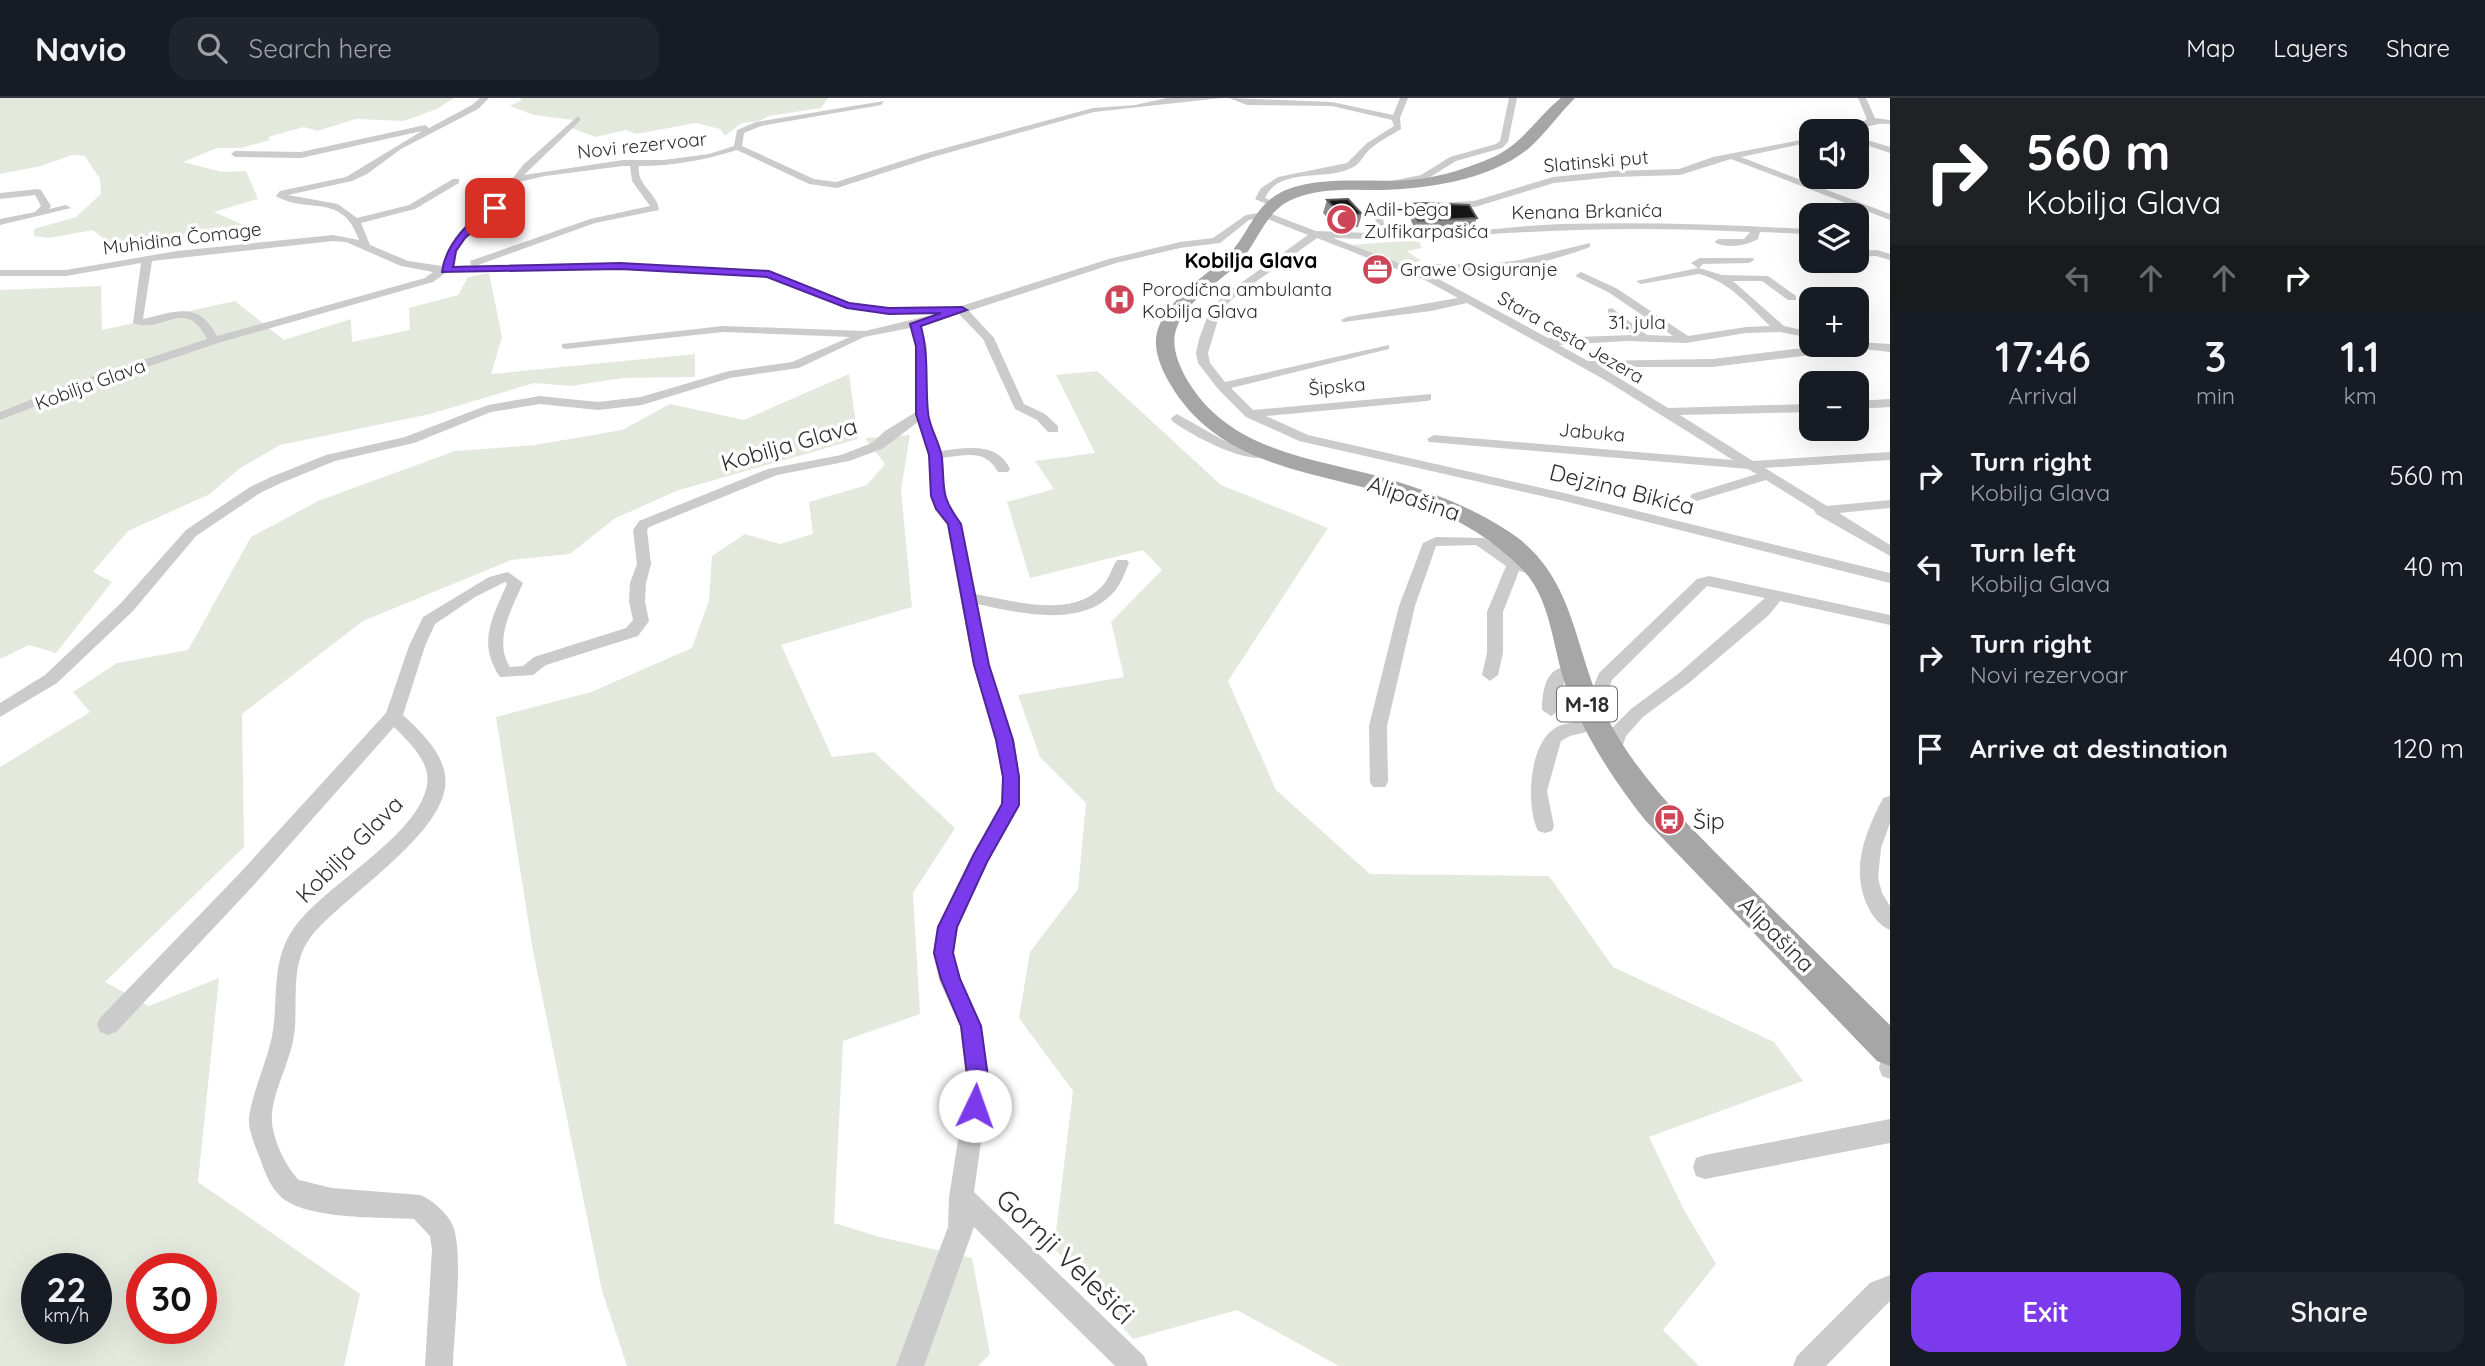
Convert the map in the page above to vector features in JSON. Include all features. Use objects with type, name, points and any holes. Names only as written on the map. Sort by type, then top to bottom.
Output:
[{"type":"main road","points":[[1270,209],[1280,199],[1306,191],[1435,181],[1498,159],[1526,143],[1547,116],[1569,98]]},
{"type":"main road","name":"M-18","points":[[1257,450],[1225,434],[1202,412],[1166,361],[1164,344],[1167,328],[1177,313],[1195,292],[1242,251],[1270,209]]},
{"type":"main road","name":"Alipašina","points":[[1257,450],[1435,501],[1498,535],[1553,599],[1575,674],[1594,719],[1612,754],[1656,812],[1890,1049]]},
{"type":"street","points":[[366,247],[356,221],[339,206],[281,194],[349,179],[364,172],[398,146],[439,127],[475,107],[485,98]]},
{"type":"street","points":[[738,147],[812,182],[837,185],[930,155],[1014,134],[1093,110],[1135,107],[1174,99],[1217,98]]},
{"type":"street","points":[[1233,98],[1247,103],[1273,101],[1332,104],[1396,118]]},
{"type":"street","points":[[1270,209],[1260,199],[1262,192],[1272,183],[1357,162],[1364,149],[1398,127],[1396,118],[1404,98]]},
{"type":"street","points":[[1370,187],[1424,177],[1453,159],[1499,146],[1504,142],[1513,98]]},
{"type":"street","points":[[1862,98],[1872,120]]},
{"type":"street","name":"Novi rezervoar","points":[[516,180],[545,173],[623,163],[637,158],[664,163],[710,156],[738,147],[740,132],[759,124],[881,103]]},
{"type":"street","name":"Novi rezervoar","points":[[445,270],[450,265],[452,251],[462,236],[495,208],[526,167],[578,118]]},
{"type":"street","points":[[1869,122],[1890,122]]},
{"type":"street","points":[[235,155],[301,155],[396,132],[439,127]]},
{"type":"street","name":"Slatinski put","points":[[1378,233],[1381,229],[1378,217],[1396,208],[1475,204],[1553,180],[1613,174],[1680,172],[1713,160],[1799,143]]},
{"type":"street","points":[[1869,143],[1890,150]]},
{"type":"street","points":[[1734,157],[1890,217]]},
{"type":"street","name":"Kobilja Glava","points":[[462,269],[472,263],[593,221],[656,208],[636,182],[633,172],[637,158]]},
{"type":"street","points":[[356,221],[412,207],[456,181]]},
{"type":"street","points":[[0,196],[38,192],[46,206],[39,213]]},
{"type":"street","points":[[0,222],[66,208]]},
{"type":"street","name":"Stara cesta Jezera","points":[[1270,209],[1315,234],[1431,279],[1586,364],[1890,551]]},
{"type":"street","name":"Kobilja Glava","points":[[0,711],[51,679],[127,607],[191,533],[243,498],[276,480],[331,458],[409,440],[488,409],[540,400],[598,406],[642,401],[729,375],[795,365],[865,334],[915,324],[1113,261],[1180,245],[1216,241],[1246,218],[1270,209]]},
{"type":"street","name":"Kenana Brkanića","points":[[1378,233],[1405,237],[1563,228],[1711,226],[1799,232]]},
{"type":"street","name":"Kenana Brkanića","points":[[1719,242],[1746,242],[1754,237],[1755,229]]},
{"type":"street","points":[[1250,414],[1204,363],[1202,353],[1215,312],[1228,297],[1315,234],[1358,237],[1378,233]]},
{"type":"street","name":"Muhidina Čomage","points":[[0,273],[29,275],[66,272],[147,258],[342,237],[419,268],[445,270]]},
{"type":"street","points":[[1396,267],[1429,263],[1480,268],[1517,265],[1586,245]]},
{"type":"street","points":[[1869,253],[1890,257]]},
{"type":"street","points":[[147,258],[137,321],[142,323],[195,315],[206,324],[214,341]]},
{"type":"street","points":[[1702,271],[1698,262],[1749,260]]},
{"type":"street","name":"Kobilja Glava","points":[[0,416],[74,387],[214,341],[415,285],[445,270],[620,266],[769,274],[847,305],[889,311],[962,310]]},
{"type":"street","name":"31. jula","points":[[1641,281],[1702,271],[1720,278],[1780,328]]},
{"type":"street","name":"31. jula","points":[[1581,275],[1612,290],[1686,340]]},
{"type":"street","points":[[1720,278],[1764,278],[1793,299]]},
{"type":"street","points":[[1347,320],[1432,308],[1468,299]]},
{"type":"street","points":[[962,310],[988,338],[1019,406],[1041,416],[1053,429]]},
{"type":"street","points":[[1612,311],[1644,339]]},
{"type":"street","points":[[915,324],[922,346],[922,414],[936,455],[937,496],[942,509],[954,524],[981,665],[1004,740],[1011,777],[1011,805],[947,927],[943,953],[950,979],[971,1026],[978,1084],[961,1197]]},
{"type":"street","name":"31. jula","points":[[1546,342],[1686,340],[1746,330],[1780,328],[1799,332]]},
{"type":"street","name":"Kobilja Glava","points":[[566,346],[723,330],[865,334]]},
{"type":"street","points":[[1869,346],[1890,348]]},
{"type":"street","name":"Šipska","points":[[1222,386],[1385,347]]},
{"type":"street","points":[[1586,364],[1712,363],[1799,352]]},
{"type":"street","name":"Šipska","points":[[1250,414],[1427,397]]},
{"type":"street","points":[[1869,405],[1890,404]]},
{"type":"street","points":[[1664,411],[1799,408]]},
{"type":"street","name":"Kobilja Glava","points":[[439,1366],[445,1249],[442,1230],[420,1206],[312,1199],[290,1189],[270,1157],[260,1120],[284,1029],[284,971],[301,934],[329,903],[409,832],[428,806],[435,788],[437,770],[416,738],[394,716],[417,646],[429,621],[470,593],[501,577],[508,577],[514,583],[495,632],[500,666],[506,673],[527,671],[540,662],[632,632],[641,621],[637,601],[638,583],[644,564],[640,530],[644,524],[773,472],[844,458],[877,446],[890,434],[922,414]]},
{"type":"street","name":"Dejzina Bikića","points":[[1250,414],[1304,438],[1564,497],[1890,578]]},
{"type":"street","points":[[1177,418],[1196,433],[1223,446],[1257,450]]},
{"type":"street","name":"Jabuka","points":[[1434,439],[1748,465],[1890,456]]},
{"type":"street","points":[[936,455],[986,452],[995,454],[1002,461],[1003,469]]},
{"type":"street","points":[[1697,497],[1765,475]]},
{"type":"street","points":[[1821,511],[1890,504]]},
{"type":"street","points":[[1379,782],[1378,726],[1407,606],[1430,543],[1479,541],[1525,567],[1495,612],[1495,653],[1490,675]]},
{"type":"street","points":[[970,598],[1059,611],[1084,604],[1111,587],[1122,563]]},
{"type":"street","points":[[1545,826],[1538,791],[1548,750],[1555,737],[1594,719],[1605,677],[1702,582],[1709,581],[1890,620]]},
{"type":"street","points":[[1612,754],[1618,733],[1637,713],[1684,678],[1763,611],[1775,597]]},
{"type":"street","points":[[1551,710],[1550,698],[1555,680],[1560,674],[1575,674]]},
{"type":"street","points":[[108,1024],[246,880],[394,716]]},
{"type":"street","points":[[1890,803],[1871,845],[1866,870],[1871,894],[1890,921]]},
{"type":"street","points":[[1890,1060],[1890,1068]]},
{"type":"street","points":[[1705,1167],[1890,1131]]},
{"type":"street","name":"Gornji Velešići","points":[[910,1366],[961,1227],[961,1197]]},
{"type":"street","name":"Gornji Velešići","points":[[961,1197],[1134,1366]]},
{"type":"street","points":[[1807,1366],[1879,1292],[1890,1287]]},
{"type":"shaded area","points":[[0,98],[454,98],[437,109],[404,121],[356,119],[317,131],[304,127],[241,148],[217,148],[183,162],[222,172],[246,171],[258,199],[214,212],[248,227],[114,247],[93,230],[49,238],[34,236],[34,229],[76,217],[101,194],[100,179],[85,156],[72,155],[41,166],[0,174]]},
{"type":"shaded area","points":[[520,98],[828,98],[821,108],[742,123],[725,136],[720,129],[696,123],[636,134],[626,130],[595,137],[572,128],[581,121],[534,115],[510,106],[522,100]]},
{"type":"shaded area","points":[[1418,240],[1422,248],[1407,251],[1421,261],[1412,263],[1384,259],[1349,245]]},
{"type":"shaded area","points":[[489,273],[502,337],[491,374],[695,354],[695,377],[623,378],[571,386],[534,383],[430,414],[280,445],[240,468],[210,494],[128,531],[93,572],[112,582],[56,653],[29,645],[0,659],[0,290],[101,286],[102,330],[235,301],[284,340],[351,319],[352,342],[410,330],[409,308],[458,295],[468,277]]},
{"type":"shaded area","points":[[1097,371],[1221,485],[1328,528],[1228,681],[1276,790],[1370,874],[1549,876],[1613,967],[1774,1042],[1803,1081],[1649,1137],[1683,1208],[1716,1264],[1663,1330],[1699,1366],[1339,1366],[1237,1310],[1133,1339],[1054,1248],[1073,1091],[1019,1018],[1030,952],[1078,889],[1086,803],[1040,757],[1018,695],[1124,677],[1111,622],[1162,570],[1143,550],[1030,578],[1007,502],[1054,489],[1035,461],[1095,453],[1056,375]]},
{"type":"shaded area","points":[[849,374],[858,439],[676,491],[614,519],[570,554],[511,560],[363,621],[242,714],[244,847],[105,982],[149,1006],[219,978],[198,1182],[360,1294],[344,1366],[0,1366],[0,767],[90,712],[73,692],[117,663],[188,650],[251,537],[318,501],[455,451],[535,445],[622,430],[670,404],[744,420]]},
{"type":"shaded area","points":[[910,435],[901,490],[912,607],[781,645],[832,757],[874,752],[955,828],[913,893],[920,1014],[843,1041],[834,1223],[880,1237],[972,1258],[990,1354],[978,1366],[627,1366],[602,1291],[533,951],[496,717],[591,692],[692,648],[709,600],[712,556],[745,534],[780,544],[813,534],[809,502],[867,485],[885,464],[865,438]]},
{"type":"building","points":[[1348,199],[1362,214],[1340,215],[1327,200]]},
{"type":"building","points":[[1410,204],[1469,205],[1477,218],[1418,221]]},
{"type":"place","name":"Adil-bega Zulfikarpašića","points":[[1341,220]]},
{"type":"place","name":"Grawe Osiguranje","points":[[1377,269]]},
{"type":"place","name":"Porodična ambulanta Kobilja Glava","points":[[1119,300]]},
{"type":"place","name":"Šip","points":[[1670,820]]},
{"type":"district","name":"Kobilja Glava","points":[[1251,260]]},
{"type":"route","points":[[495,208],[462,236],[452,251],[450,265],[445,270],[620,266],[769,274],[847,305],[867,309],[962,310],[915,324],[922,346],[922,414],[936,455],[937,496],[942,509],[954,524],[981,665],[1004,740],[1011,777],[1011,805],[958,902],[947,927],[943,953],[950,979],[971,1026],[978,1084],[975,1106]]}]
